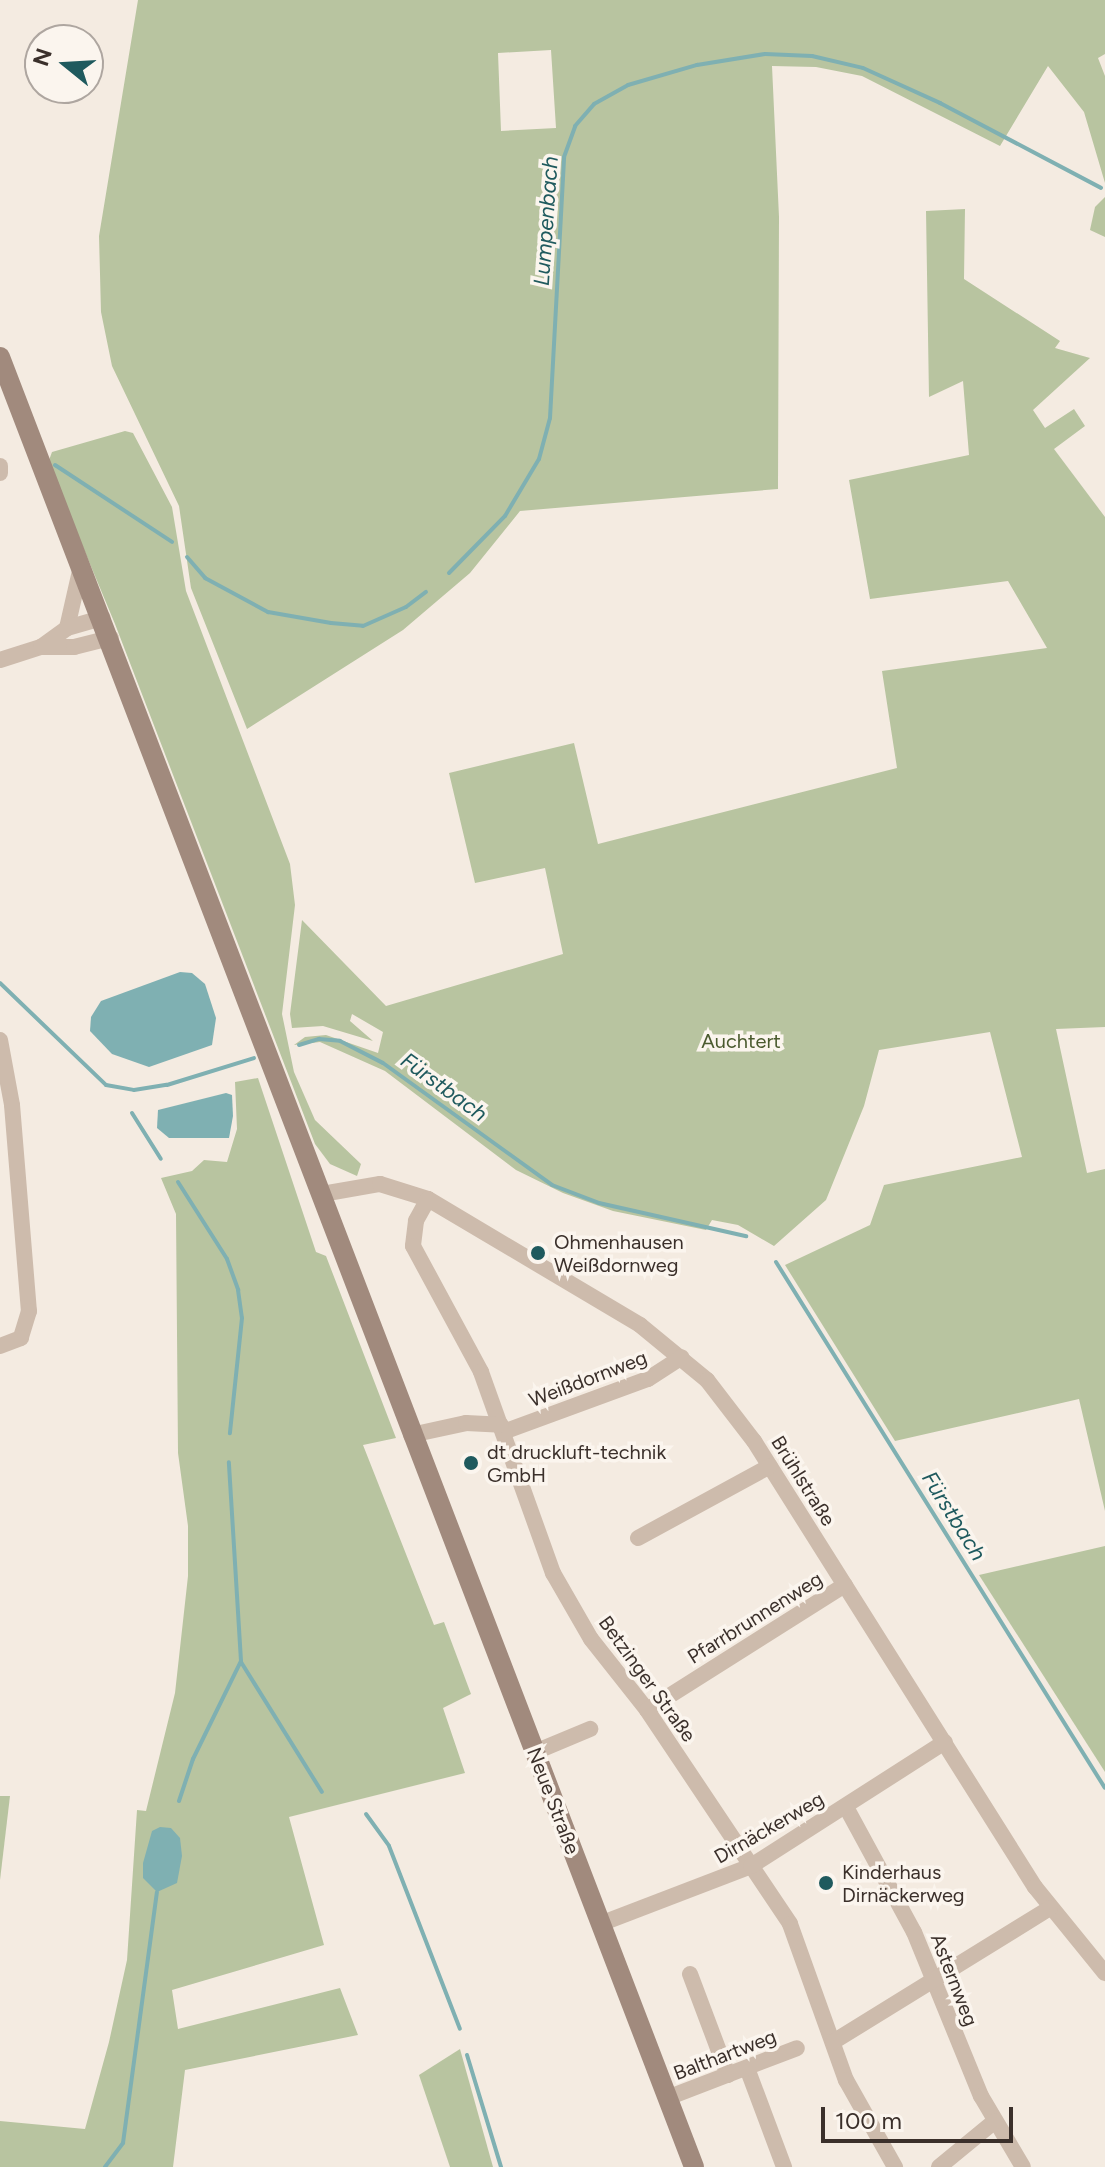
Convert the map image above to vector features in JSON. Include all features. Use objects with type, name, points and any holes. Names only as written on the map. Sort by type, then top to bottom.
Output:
[{"type":"main road","name":"Neue Straße","points":[[0,357],[111,638],[411,1435],[694,2167]]},
{"type":"street","points":[[0,466],[0,473]]},
{"type":"street","points":[[67,628],[80,562]]},
{"type":"street","points":[[41,647],[67,628],[103,618]]},
{"type":"street","points":[[0,660],[41,647],[74,647],[111,638]]},
{"type":"street","points":[[0,1040],[12,1105],[29,1311],[21,1338],[0,1346]]},
{"type":"street","name":"Brühlstraße","points":[[322,1194],[380,1184],[428,1199],[640,1325],[682,1357],[728,1404],[1050,1908],[1105,1973]]},
{"type":"street","name":"Betzinger Straße","points":[[428,1199],[416,1221],[413,1246],[472,1353],[553,1573],[591,1639],[647,1710],[790,1924],[862,2114],[895,2167]]},
{"type":"street","name":"Weißdornweg","points":[[411,1435],[466,1423],[502,1428],[648,1379],[682,1357]]},
{"type":"street","points":[[638,1538],[770,1466]]},
{"type":"street","name":"Pfarrbrunnenweg","points":[[647,1710],[845,1585]]},
{"type":"street","points":[[535,1752],[590,1729]]},
{"type":"street","name":"Dirnäckerweg","points":[[600,1924],[751,1866],[945,1742]]},
{"type":"street","name":"Asternweg","points":[[846,1807],[892,1887],[959,2050],[995,2121],[1023,2167]]},
{"type":"street","points":[[833,2042],[934,1983],[1050,1908]]},
{"type":"street","points":[[690,1974],[728,2075]]},
{"type":"street","name":"Balthartweg","points":[[667,2098],[797,2048]]},
{"type":"street","points":[[747,2068],[784,2167]]},
{"type":"street","points":[[939,2167],[995,2121]]},
{"type":"green space","points":[[138,0],[1105,0],[1105,54],[1098,58],[1105,76],[1105,183],[1084,112],[1048,66],[1000,146],[862,76],[816,67],[772,66],[779,217],[778,489],[520,511],[470,573],[403,630],[247,729],[191,588],[179,506],[112,366],[101,312],[99,236]],"holes":[[[551,50],[556,128],[501,131],[498,53]]]},
{"type":"green space","points":[[1105,197],[1105,237],[1090,230],[1095,207]]},
{"type":"green space","name":"Auchtert","points":[[965,209],[964,279],[1060,341],[1055,348],[1090,358],[1033,410],[1045,428],[1074,409],[1085,426],[1054,449],[1105,517],[1105,1027],[1056,1029],[1087,1173],[1105,1169],[1105,1511],[1079,1399],[895,1441],[785,1265],[870,1225],[884,1185],[1022,1157],[990,1032],[879,1050],[864,1106],[826,1200],[774,1246],[738,1225],[712,1220],[706,1230],[613,1211],[563,1193],[516,1170],[385,1071],[320,1042],[294,1045],[305,1037],[326,1035],[378,1053],[383,1032],[352,1014],[350,1021],[373,1041],[323,1026],[292,1028],[290,1014],[302,920],[386,1006],[563,954],[545,868],[475,883],[449,773],[574,743],[598,844],[897,768],[882,671],[1047,648],[1008,581],[870,599],[849,480],[969,455],[963,381],[929,397],[926,211]]},
{"type":"green space","points":[[125,431],[133,433],[172,507],[186,591],[290,864],[295,905],[282,1014],[294,1072],[315,1120],[361,1164],[357,1176],[330,1164],[315,1144],[115,624],[48,463],[52,452]]},
{"type":"green space","points":[[258,1078],[316,1252],[326,1256],[396,1438],[363,1445],[434,1625],[444,1622],[471,1694],[443,1708],[465,1773],[289,1817],[324,1945],[172,1990],[178,2029],[340,1988],[358,2035],[185,2070],[173,2167],[0,2167],[0,2121],[85,2129],[109,2042],[127,1960],[137,1810],[146,1811],[175,1693],[188,1576],[188,1526],[178,1453],[176,1214],[161,1178],[192,1171],[204,1160],[227,1162],[237,1129],[235,1082]]},
{"type":"green space","points":[[1105,1546],[1105,1772],[979,1575]]},
{"type":"green space","points":[[0,1796],[10,1796],[0,1880]]},
{"type":"green space","points":[[460,2049],[493,2167],[450,2167],[419,2075]]},
{"type":"water","points":[[180,972],[192,973],[205,984],[216,1018],[212,1045],[149,1067],[112,1054],[90,1031],[91,1017],[101,1001]]},
{"type":"water","points":[[226,1093],[232,1095],[233,1116],[229,1138],[169,1138],[157,1128],[158,1110]]},
{"type":"water","points":[[160,1827],[171,1828],[180,1838],[182,1856],[177,1883],[157,1892],[143,1878],[143,1863],[152,1831]]},
{"type":"waterway","name":"Lumpenbach","points":[[449,573],[505,516],[539,459],[550,418],[564,157],[575,126],[594,104],[628,85],[697,65],[765,54],[812,56],[863,68],[940,103],[1101,188]]},
{"type":"waterway","name":"Lumpenbach","points":[[55,465],[172,542]]},
{"type":"waterway","name":"Lumpenbach","points":[[187,557],[205,578],[268,612],[331,623],[363,626],[406,607],[426,592]]},
{"type":"waterway","name":"Fürstbach","points":[[0,983],[106,1085],[134,1090],[167,1085],[254,1058]]},
{"type":"waterway","name":"Fürstbach","points":[[299,1045],[319,1039],[340,1041],[383,1063],[552,1185],[599,1203],[746,1236]]},
{"type":"waterway","points":[[132,1113],[161,1159]]},
{"type":"waterway","points":[[178,1182],[227,1259],[238,1290],[242,1318],[230,1433]]},
{"type":"waterway","name":"Fürstbach","points":[[776,1262],[1105,1788]]},
{"type":"waterway","points":[[179,1801],[193,1759],[241,1661],[229,1462]]},
{"type":"waterway","points":[[241,1662],[322,1792]]},
{"type":"waterway","points":[[366,1814],[389,1846],[460,2029]]},
{"type":"waterway","points":[[105,2167],[123,2143],[157,1892]]},
{"type":"waterway","points":[[467,2055],[501,2167]]},
{"type":"place","name":"Ohmenhausen Weißdornweg","points":[[538,1253]]},
{"type":"place","name":"dt druckluft-technik GmbH","points":[[471,1463]]},
{"type":"place","name":"Kinderhaus Dirnäckerweg","points":[[826,1883]]}]
